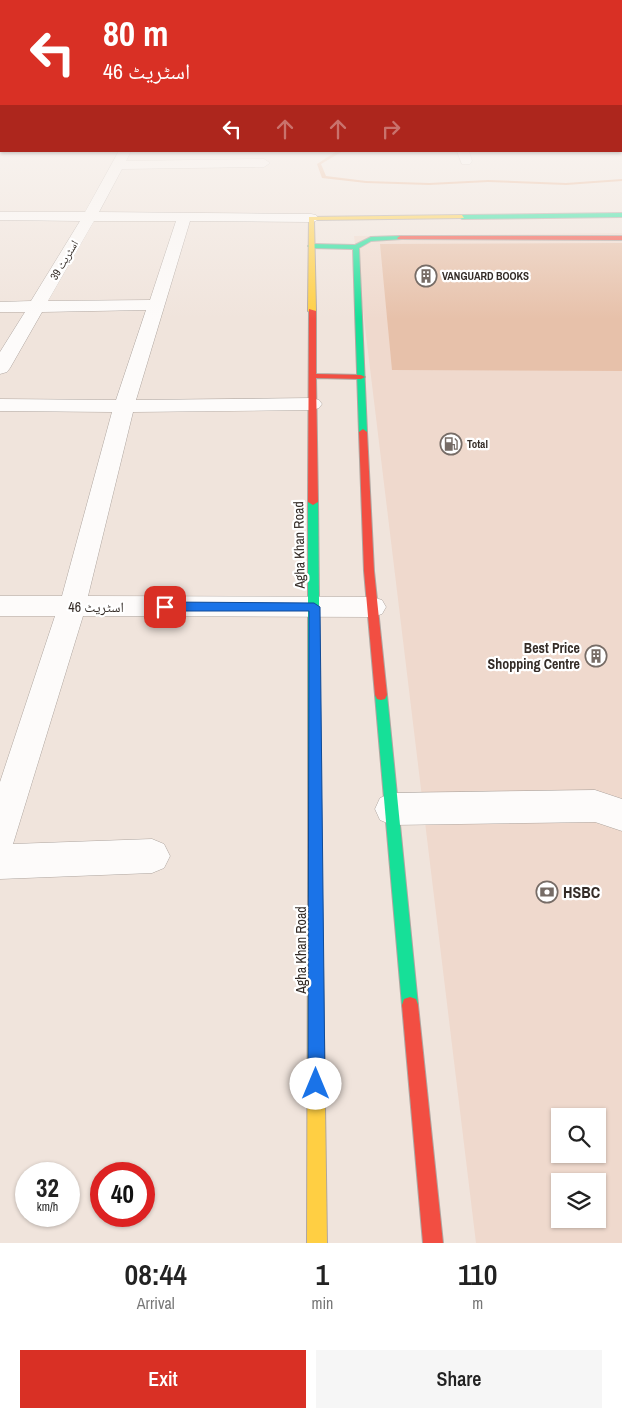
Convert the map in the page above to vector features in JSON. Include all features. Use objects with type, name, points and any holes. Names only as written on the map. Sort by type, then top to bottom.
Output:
[{"type":"street","name":"اسٹریٹ 39","points":[[0,368],[97,203]]},
{"type":"street","points":[[0,216],[311,218],[622,215]]},
{"type":"street","points":[[0,834],[72,607],[124,406],[185,216]]},
{"type":"street","points":[[354,217],[346,223],[355,239],[369,571],[433,1243]]},
{"type":"street","name":"Agha Khan Road","points":[[311,218],[317,1243]]},
{"type":"street","points":[[311,246],[355,239],[376,238],[622,238]]},
{"type":"street","points":[[0,307],[157,305]]},
{"type":"street","points":[[312,376],[361,377]]},
{"type":"street","points":[[0,404],[124,406],[312,404]]},
{"type":"street","name":"اسٹریٹ 46","points":[[0,606],[372,607]]},
{"type":"street","points":[[392,809],[595,806],[622,815]]},
{"type":"street","points":[[0,862],[152,856]]},
{"type":"shaded area","points":[[622,233],[622,1243],[476,1243],[354,236]]},
{"type":"shaded area","points":[[622,243],[622,371],[392,370],[380,244]]},
{"type":"traffic: fast","points":[[462,217],[622,215]]},
{"type":"traffic: fast","points":[[363,432],[356,247],[360,243],[371,239],[400,238]]},
{"type":"traffic: fast","points":[[311,246],[356,247]]},
{"type":"traffic: fast","points":[[313,502],[315,897]]},
{"type":"traffic: fast","points":[[381,695],[410,1005]]},
{"type":"traffic: slow","points":[[312,311],[311,218],[462,217]]},
{"type":"traffic: slow","points":[[315,897],[317,1243]]},
{"type":"traffic: jam","points":[[400,238],[622,238]]},
{"type":"traffic: jam","points":[[312,311],[313,502]]},
{"type":"traffic: jam","points":[[312,376],[361,377]]},
{"type":"traffic: jam","points":[[363,432],[369,571],[381,695]]},
{"type":"traffic: jam","points":[[410,1005],[433,1243]]},
{"type":"place","name":"VANGUARD BOOKS","points":[[426,276]]},
{"type":"place","name":"Total","points":[[451,444]]},
{"type":"place","name":"Best Price Shopping Centre","points":[[596,656]]},
{"type":"place","name":"HSBC","points":[[547,892]]},
{"type":"route","points":[[165,607],[314,607],[316,1084]]}]
